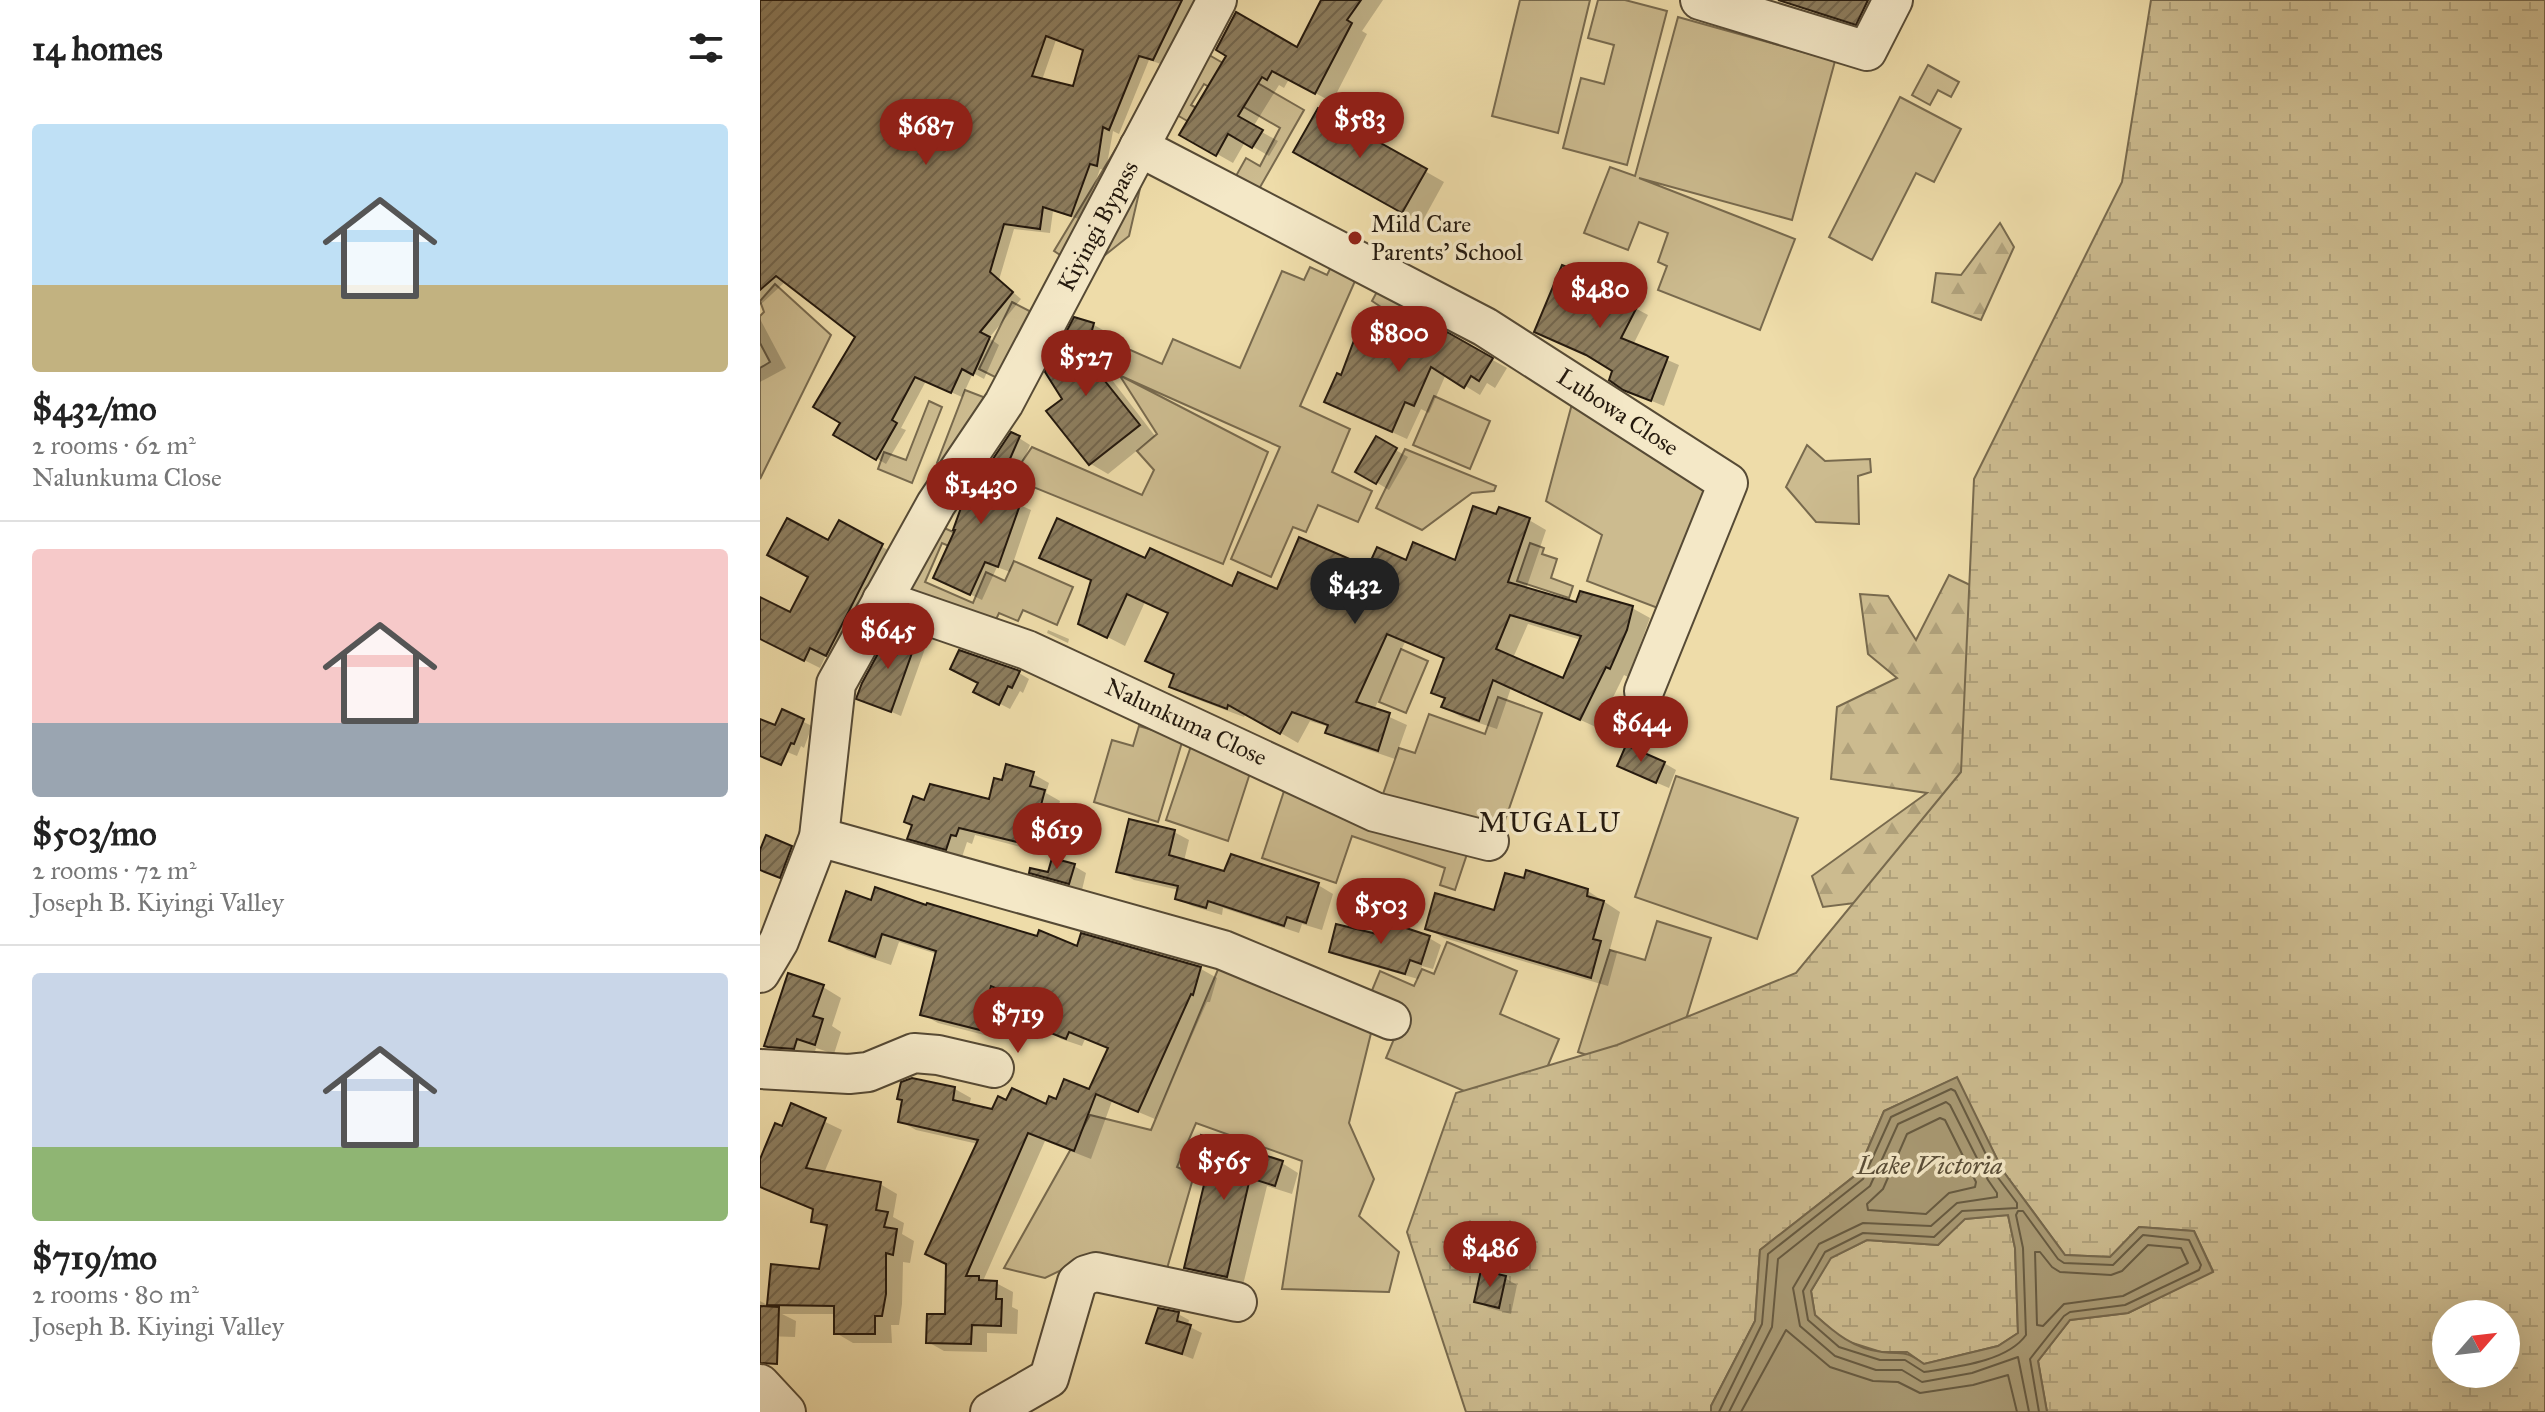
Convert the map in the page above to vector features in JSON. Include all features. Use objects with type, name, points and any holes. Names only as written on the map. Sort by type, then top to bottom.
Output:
[{"type":"street","name":"Kiyingi Bypass","points":[[760,973],[779,941],[819,837],[836,684],[936,504],[1004,403],[1217,0]]},
{"type":"street","points":[[1700,0],[1867,51],[1893,0]]},
{"type":"street","name":"Lubowa Close","points":[[1139,147],[1485,327],[1728,483],[1644,691]]},
{"type":"street","name":"Nalunkuma Close","points":[[882,600],[1027,650],[1375,812],[1489,841]]},
{"type":"street","points":[[819,837],[1223,950],[1391,1020]]},
{"type":"street","points":[[760,1069],[849,1074],[868,1072],[914,1053],[938,1055],[994,1068]]},
{"type":"street","points":[[990,1412],[1049,1378],[1077,1282],[1086,1275],[1096,1272],[1237,1302]]},
{"type":"street","points":[[760,1384],[786,1412]]},
{"type":"green space","points":[[1520,0],[1590,0],[1558,133],[1492,116]]},
{"type":"green space","points":[[1598,0],[1625,0],[1667,11],[1627,165],[1563,148],[1581,78],[1604,84],[1614,45],[1588,38]]},
{"type":"green space","points":[[2151,0],[2545,0],[2545,1412],[2047,1412],[2038,1361],[2070,1320],[2128,1313],[2213,1271],[2194,1231],[2139,1227],[2110,1257],[2065,1255],[2003,1171],[1956,1078],[1884,1111],[1857,1174],[1760,1250],[1755,1321],[1711,1406],[1711,1412],[1466,1412],[1407,1232],[1456,1093],[1617,1045],[1796,973],[1961,772],[1974,479],[2122,182]]},
{"type":"green space","points":[[1678,17],[1835,61],[1792,220],[1639,178],[1795,239],[1760,330],[1658,290],[1667,266],[1658,262],[1668,233],[1639,222],[1628,250],[1584,233],[1610,167],[1635,176]]},
{"type":"green space","points":[[1197,48],[1304,110],[1255,196],[1232,183],[1246,158],[1260,166],[1280,128],[1204,84],[1191,105],[1204,112],[1196,126],[1163,107]]},
{"type":"green space","points":[[1928,65],[1959,82],[1951,97],[1938,90],[1930,105],[1912,95]]},
{"type":"green space","points":[[1900,97],[1961,129],[1934,182],[1916,173],[1872,260],[1829,237]]},
{"type":"green space","points":[[1117,147],[1145,167],[1129,236],[1085,271],[1054,251]]},
{"type":"green space","points":[[2000,223],[2014,247],[1981,320],[1932,302],[1936,273],[1961,275]]},
{"type":"green space","points":[[1334,261],[1359,272],[1300,406],[1350,429],[1332,472],[1372,491],[1358,522],[1318,505],[1306,532],[1293,527],[1271,577],[1231,559],[1280,447],[1121,376],[1268,452],[1223,564],[1011,478],[1032,447],[1142,495],[1154,470],[1137,451],[1157,434],[1120,376],[1115,374],[1126,348],[1162,364],[1173,339],[1240,368],[1282,271],[1304,280],[1310,267],[1327,275]]},
{"type":"green space","points":[[775,284],[831,335],[760,479],[760,368],[770,362],[760,343],[760,316],[764,312],[760,301]]},
{"type":"green space","points":[[1380,286],[1448,319],[1433,345],[1406,330],[1408,325],[1393,316],[1384,331],[1375,326],[1384,309],[1372,301]]},
{"type":"green space","points":[[1012,302],[1043,318],[1009,384],[979,369]]},
{"type":"green space","points":[[965,390],[999,403],[971,476],[937,463]]},
{"type":"green space","points":[[1434,396],[1490,421],[1470,469],[1413,445]]},
{"type":"green space","points":[[1573,400],[1716,485],[1663,610],[1587,581],[1602,535],[1546,501]]},
{"type":"green space","points":[[929,401],[942,407],[912,483],[878,469],[884,452],[906,460]]},
{"type":"green space","points":[[1807,445],[1825,461],[1870,459],[1871,472],[1858,476],[1859,524],[1816,522],[1786,487]]},
{"type":"green space","points":[[1405,449],[1496,486],[1494,491],[1472,493],[1422,530],[1376,508]]},
{"type":"green space","points":[[917,516],[976,542],[970,555],[942,543],[925,582],[973,603],[986,572],[1005,581],[1014,561],[1073,587],[1057,625],[1023,610],[1018,621],[999,613],[990,632],[886,586]]},
{"type":"green space","points":[[1530,543],[1544,548],[1542,554],[1557,559],[1551,578],[1573,586],[1569,598],[1517,581]]},
{"type":"green space","points":[[1949,575],[2065,630],[2000,885],[1823,907],[1812,876],[1927,793],[1831,779],[1837,707],[1897,678],[1868,654],[1860,594],[1888,596],[1916,640]]},
{"type":"green space","points":[[1401,649],[1428,661],[1406,713],[1379,702]]},
{"type":"green space","points":[[1498,697],[1542,713],[1500,835],[1383,794],[1399,748],[1415,753],[1429,714],[1485,734]]},
{"type":"green space","points":[[1139,726],[1183,739],[1158,822],[1094,802],[1112,740],[1133,746]]},
{"type":"green space","points":[[1191,746],[1252,767],[1228,841],[1166,820]]},
{"type":"green space","points":[[1676,776],[1798,818],[1757,939],[1635,897]]},
{"type":"green space","points":[[1286,785],[1469,848],[1455,890],[1440,885],[1445,868],[1352,836],[1336,883],[1262,858]]},
{"type":"green space","points":[[1657,921],[1711,938],[1659,1107],[1601,1060],[1578,1052],[1610,950],[1645,960]]},
{"type":"green space","points":[[1447,942],[1517,971],[1500,1014],[1559,1039],[1534,1099],[1509,1110],[1386,1058],[1404,1015],[1368,1000],[1380,971],[1414,986],[1422,969],[1434,974]]},
{"type":"green space","points":[[1219,967],[1372,1029],[1349,1123],[1374,1179],[1359,1216],[1399,1252],[1389,1292],[1282,1289],[1302,1161],[1196,1123],[1177,1167],[1194,1175],[1164,1279],[1088,1257],[1045,1278],[1004,1268],[1090,1115],[1151,1130]]},
{"type":"green space","points":[[2008,1215],[2015,1248],[2018,1333],[1998,1346],[1924,1364],[1907,1352],[1881,1352],[1843,1340],[1815,1315],[1811,1291],[1830,1258],[1867,1240],[1938,1245],[1964,1219]]},
{"type":"water","name":"Lake Victoria","points":[[1957,1077],[2003,1171],[2065,1255],[2110,1257],[2139,1227],[2194,1231],[2213,1272],[2128,1313],[2070,1320],[2038,1361],[2047,1412],[1711,1412],[1711,1406],[1755,1321],[1760,1250],[1857,1174],[1884,1111]],"holes":[[[2008,1215],[2015,1248],[2018,1333],[1998,1346],[1924,1364],[1908,1354],[1872,1350],[1854,1344],[1815,1315],[1811,1291],[1831,1258],[1867,1240],[1938,1245],[1965,1219]]]},
{"type":"building","points":[[760,0],[1182,0],[1153,60],[1139,56],[1109,130],[1103,127],[1097,166],[1090,164],[1071,216],[1043,207],[1040,229],[1004,224],[990,272],[1013,292],[980,332],[990,337],[973,375],[962,369],[951,393],[915,377],[892,420],[897,423],[876,460],[833,435],[840,423],[813,407],[855,337],[776,276],[760,290]],"holes":[[[1046,36],[1083,50],[1073,86],[1032,76]]]},
{"type":"building","points":[[1321,0],[1361,0],[1347,20],[1352,23],[1315,94],[1272,71],[1267,80],[1262,77],[1238,116],[1263,130],[1252,148],[1228,134],[1216,156],[1179,135],[1226,56],[1216,50],[1236,12],[1297,47]]},
{"type":"building","points":[[1778,0],[1868,0],[1856,25]]},
{"type":"building","points":[[1318,108],[1427,169],[1402,213],[1293,152]]},
{"type":"building","points":[[1562,265],[1584,274],[1588,265],[1607,274],[1602,283],[1613,288],[1611,293],[1637,307],[1621,338],[1668,357],[1651,401],[1623,390],[1609,380],[1612,371],[1586,355],[1534,332]]},
{"type":"building","points":[[1074,317],[1094,323],[1085,356],[1140,425],[1089,465],[1046,411],[1062,399],[1045,372]]},
{"type":"building","points":[[1389,330],[1437,348],[1447,332],[1493,358],[1479,381],[1471,376],[1464,388],[1431,367],[1414,406],[1405,402],[1392,432],[1324,402],[1337,373],[1341,375],[1356,335],[1367,339],[1370,333],[1385,339]]},
{"type":"building","points":[[1011,432],[1020,436],[995,493],[1021,502],[998,567],[985,562],[970,595],[933,578],[955,530],[962,505]]},
{"type":"building","points":[[1376,436],[1397,448],[1376,484],[1355,472]]},
{"type":"building","points":[[1473,506],[1496,514],[1499,507],[1530,518],[1508,582],[1576,602],[1580,591],[1633,606],[1627,630],[1610,669],[1606,667],[1580,720],[1493,680],[1479,721],[1441,707],[1445,698],[1431,693],[1444,658],[1387,634],[1356,702],[1390,713],[1378,751],[1325,733],[1328,725],[1292,712],[1280,734],[1228,705],[1227,709],[1169,687],[1174,674],[1145,661],[1168,613],[1127,594],[1107,638],[1078,624],[1091,580],[1039,558],[1057,518],[1145,558],[1150,548],[1232,586],[1238,572],[1277,589],[1299,537],[1368,567],[1377,547],[1406,560],[1413,542],[1455,560]],"holes":[[[1510,615],[1581,636],[1563,678],[1496,649]]]},
{"type":"building","points":[[787,518],[828,540],[839,520],[883,544],[826,656],[810,648],[804,661],[760,639],[760,597],[790,612],[808,577],[767,555]]},
{"type":"building","points":[[893,627],[918,636],[891,712],[856,699],[887,637],[891,638]]},
{"type":"building","points":[[959,650],[1020,671],[999,705],[973,692],[978,683],[950,669]]},
{"type":"building","points":[[782,709],[804,719],[781,765],[760,756],[760,719],[775,725]]},
{"type":"building","points":[[1626,745],[1665,762],[1656,783],[1617,766]]},
{"type":"building","points":[[1006,764],[1034,772],[1030,786],[1045,790],[1036,824],[1022,820],[1017,842],[959,828],[956,836],[951,835],[946,850],[907,839],[912,825],[904,822],[913,796],[924,800],[930,784],[989,799],[994,778],[1002,780]]},
{"type":"building","points":[[1129,819],[1175,830],[1169,855],[1224,871],[1231,854],[1319,883],[1306,923],[1287,917],[1284,926],[1208,901],[1206,908],[1175,899],[1178,886],[1116,872]]},
{"type":"building","points":[[766,835],[792,846],[780,878],[760,870],[760,850]]},
{"type":"building","points":[[1052,858],[1075,864],[1069,884],[1029,873],[1030,868],[1048,872]]},
{"type":"building","points":[[1526,870],[1588,889],[1587,896],[1604,901],[1593,939],[1601,941],[1591,978],[1425,929],[1435,893],[1494,910],[1505,873],[1524,878]]},
{"type":"building","points":[[875,887],[926,905],[1037,936],[1039,930],[1077,946],[1081,933],[1201,967],[1193,995],[1138,1112],[1096,1094],[1074,1151],[1028,1133],[966,1276],[997,1281],[996,1299],[1002,1299],[1001,1326],[972,1325],[971,1344],[926,1343],[927,1314],[945,1314],[946,1264],[925,1254],[978,1140],[898,1122],[902,1100],[897,1099],[901,1082],[912,1078],[955,1087],[953,1100],[992,1109],[998,1096],[1006,1100],[1012,1088],[1046,1104],[1049,1096],[1056,1099],[1064,1079],[1089,1089],[1108,1048],[1069,1032],[1066,1039],[1043,1030],[1051,1011],[991,986],[980,1030],[920,1015],[936,951],[882,934],[875,957],[829,941],[846,891],[871,900]]},
{"type":"building","points":[[1382,920],[1430,936],[1421,964],[1410,960],[1405,974],[1329,952],[1336,924],[1377,934]]},
{"type":"building","points":[[788,973],[824,985],[813,1016],[823,1019],[815,1045],[797,1039],[794,1049],[764,1046]]},
{"type":"building","points":[[791,1103],[826,1118],[806,1168],[881,1182],[876,1210],[888,1212],[884,1227],[897,1229],[893,1255],[886,1253],[886,1294],[882,1316],[875,1316],[875,1334],[834,1334],[834,1306],[767,1305],[771,1264],[819,1269],[827,1225],[811,1222],[813,1209],[760,1187],[760,1159],[775,1123],[782,1126]]},
{"type":"building","points":[[1201,1135],[1283,1161],[1275,1186],[1250,1178],[1227,1277],[1184,1268],[1209,1164],[1194,1159]]},
{"type":"building","points":[[1481,1270],[1506,1276],[1499,1308],[1474,1302]]},
{"type":"building","points":[[760,1306],[779,1307],[777,1364],[760,1363]]},
{"type":"building","points":[[1158,1308],[1179,1312],[1177,1321],[1191,1325],[1182,1354],[1146,1343]]},
{"type":"place","name":"Mild Care Parents' School","points":[[1355,238]]},
{"type":"district","name":"MUGALU","points":[[1550,822]]}]
